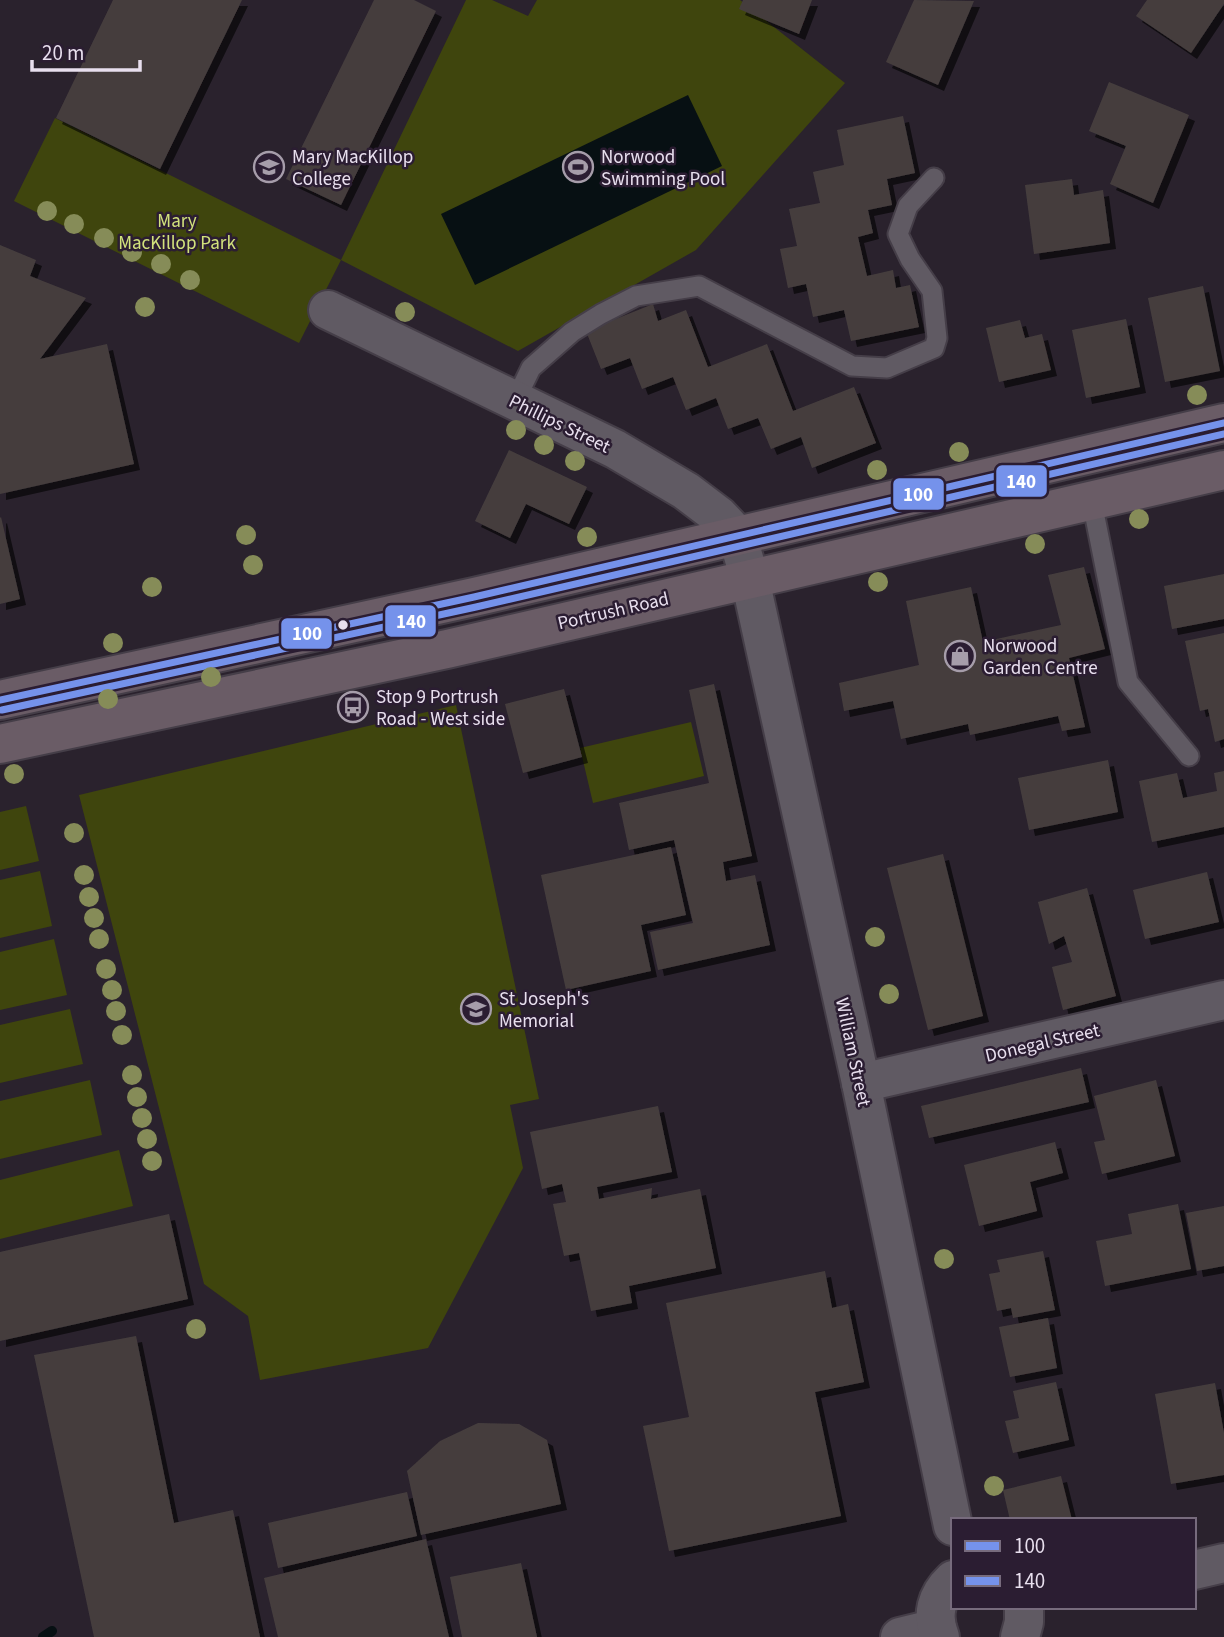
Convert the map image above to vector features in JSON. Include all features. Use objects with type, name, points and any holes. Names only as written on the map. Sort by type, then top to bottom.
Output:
[{"type":"highway","points":[[0,700],[474,597],[1224,423]]},
{"type":"highway","name":"Portrush Road","points":[[0,744],[447,649],[1224,470]]},
{"type":"street","name":"Phillips Street","points":[[328,310],[615,449],[686,491],[719,516],[737,535],[750,579]]},
{"type":"street","name":"William Street","points":[[750,579],[861,1083],[951,1518]]},
{"type":"street","name":"Donegal Street","points":[[861,1083],[1224,1000]]},
{"type":"street","points":[[1196,1570],[1224,1563]]},
{"type":"street","points":[[900,1637],[938,1633],[937,1602],[951,1582]]},
{"type":"street","points":[[1020,1637],[1025,1609]]},
{"type":"lane","points":[[515,401],[531,368],[572,332],[636,296],[699,286],[852,366],[887,368],[933,348],[937,338],[932,291],[910,259],[898,234],[908,206],[934,178]]},
{"type":"lane","points":[[1092,502],[1128,682],[1189,756]]},
{"type":"green space","name":"Norwood Swimming Pool","points":[[466,0],[492,0],[528,16],[537,0],[740,0],[845,83],[696,250],[518,351],[341,260]]},
{"type":"green space","name":"Mary MacKillop Park","points":[[55,118],[341,260],[299,343],[14,201]]},
{"type":"green space","points":[[456,705],[539,1099],[510,1105],[523,1168],[428,1348],[260,1380],[248,1316],[204,1284],[79,795]]},
{"type":"green space","points":[[691,722],[704,776],[593,803],[580,748]]},
{"type":"green space","points":[[26,806],[39,861],[0,870],[0,812]]},
{"type":"green space","points":[[40,871],[52,926],[0,938],[0,880]]},
{"type":"green space","points":[[54,939],[67,995],[0,1010],[0,952]]},
{"type":"green space","points":[[70,1009],[83,1064],[0,1083],[0,1025]]},
{"type":"green space","points":[[90,1080],[102,1135],[0,1159],[0,1101]]},
{"type":"green space","points":[[119,1150],[133,1206],[0,1239],[0,1180]]},
{"type":"shaded area","name":"Norwood Swimming Pool","points":[[688,95],[722,166],[475,285],[441,214]]},
{"type":"building","points":[[113,0],[242,0],[160,169],[56,118]]},
{"type":"building","points":[[374,0],[414,0],[436,11],[341,205],[286,179]]},
{"type":"building","points":[[743,0],[812,0],[799,34],[739,9]]},
{"type":"building","points":[[914,0],[974,1],[938,85],[886,62]]},
{"type":"building","points":[[1147,0],[1224,0],[1224,4],[1191,53],[1136,16]]},
{"type":"building","points":[[1109,82],[1189,115],[1153,203],[1110,184],[1126,146],[1089,131]]},
{"type":"building","points":[[903,116],[915,173],[887,179],[892,205],[868,210],[873,233],[858,237],[867,276],[893,270],[896,288],[910,285],[919,327],[851,341],[844,310],[813,317],[806,284],[788,288],[780,249],[797,246],[789,209],[820,203],[813,172],[844,165],[837,130]]},
{"type":"building","points":[[1072,179],[1074,195],[1103,190],[1110,243],[1034,254],[1025,185]]},
{"type":"building","points":[[0,245],[36,260],[30,276],[86,298],[40,359],[107,344],[134,464],[0,494]]},
{"type":"building","points":[[1203,286],[1220,371],[1165,382],[1148,298]]},
{"type":"building","points":[[653,304],[658,321],[686,310],[708,367],[767,344],[793,411],[854,387],[876,443],[812,468],[801,437],[771,449],[758,418],[728,429],[716,398],[686,410],[673,377],[642,389],[630,358],[601,369],[586,331]]},
{"type":"building","points":[[1126,319],[1140,387],[1086,398],[1072,330]]},
{"type":"building","points":[[1020,320],[1025,338],[1042,334],[1051,370],[999,382],[986,328]]},
{"type":"building","points":[[509,450],[587,487],[569,524],[526,504],[510,538],[475,521]]},
{"type":"building","points":[[0,518],[20,599],[0,604]]},
{"type":"building","points":[[1084,567],[1105,649],[1069,658],[1085,727],[1062,731],[1058,716],[970,735],[968,724],[901,739],[893,701],[844,711],[839,683],[919,665],[906,601],[971,587],[983,642],[1061,625],[1048,575]]},
{"type":"building","points":[[1224,574],[1224,619],[1172,629],[1164,586]]},
{"type":"building","points":[[1224,633],[1224,739],[1215,742],[1208,709],[1200,711],[1185,641]]},
{"type":"building","points":[[714,684],[752,856],[723,862],[726,881],[755,875],[770,945],[658,970],[650,932],[693,923],[674,840],[629,850],[619,803],[709,783],[689,690]]},
{"type":"building","points":[[564,689],[582,757],[523,773],[505,704]]},
{"type":"building","points":[[1108,760],[1118,812],[1029,830],[1018,778]]},
{"type":"building","points":[[1224,771],[1224,827],[1152,842],[1139,781],[1177,773],[1183,798],[1217,791],[1214,773]]},
{"type":"building","points":[[671,847],[686,915],[641,925],[651,971],[566,990],[541,875]]},
{"type":"building","points":[[943,854],[983,1016],[928,1030],[887,868]]},
{"type":"building","points":[[1207,872],[1219,922],[1145,939],[1133,890]]},
{"type":"building","points":[[1087,888],[1116,996],[1063,1010],[1052,967],[1072,962],[1064,936],[1049,944],[1038,902]]},
{"type":"building","points":[[1081,1068],[1089,1102],[929,1138],[921,1106]]},
{"type":"building","points":[[1156,1080],[1175,1156],[1102,1174],[1094,1142],[1105,1140],[1094,1096]]},
{"type":"building","points":[[658,1106],[672,1172],[597,1187],[599,1199],[652,1188],[651,1199],[700,1189],[716,1268],[629,1286],[632,1303],[591,1311],[579,1253],[564,1256],[553,1204],[566,1202],[562,1184],[542,1189],[530,1132]]},
{"type":"building","points":[[1055,1142],[1063,1173],[1030,1182],[1037,1211],[979,1226],[964,1165]]},
{"type":"building","points":[[1178,1204],[1191,1269],[1105,1286],[1096,1241],[1132,1234],[1128,1214]]},
{"type":"building","points":[[1224,1206],[1224,1266],[1197,1271],[1186,1213]]},
{"type":"building","points":[[169,1214],[188,1299],[0,1341],[0,1252]]},
{"type":"building","points":[[1043,1251],[1055,1310],[1013,1318],[1011,1308],[997,1311],[989,1274],[1000,1272],[997,1260]]},
{"type":"building","points":[[825,1271],[832,1308],[848,1304],[864,1382],[815,1392],[841,1516],[669,1551],[643,1426],[689,1417],[666,1303]]},
{"type":"building","points":[[1048,1318],[1057,1368],[1010,1377],[999,1327]]},
{"type":"building","points":[[136,1336],[174,1523],[233,1510],[260,1637],[94,1637],[34,1355]]},
{"type":"building","points":[[1056,1382],[1069,1440],[1013,1453],[1005,1421],[1019,1418],[1013,1391]]},
{"type":"building","points":[[1215,1383],[1224,1433],[1224,1475],[1171,1484],[1155,1394]]},
{"type":"building","points":[[478,1423],[519,1424],[547,1440],[561,1504],[421,1535],[407,1471],[440,1441]]},
{"type":"building","points":[[1061,1476],[1072,1518],[1010,1518],[1003,1490]]},
{"type":"building","points":[[407,1492],[417,1536],[278,1568],[268,1523]]},
{"type":"building","points":[[426,1539],[449,1637],[278,1637],[264,1578]]},
{"type":"building","points":[[521,1563],[537,1637],[462,1637],[450,1577]]},
{"type":"waterway","points":[[43,1637],[52,1631]]},
{"type":"transit line","name":"100","points":[[0,700],[474,597],[1224,423]]},
{"type":"transit line","name":"140","points":[[2,710],[476,607],[1224,434]]},
{"type":"place","name":"Mary MacKillop College","points":[[269,167]]},
{"type":"place","name":"Norwood Swimming Pool","points":[[578,167]]},
{"type":"place","name":"Norwood Garden Centre","points":[[960,656]]},
{"type":"place","name":"Stop 9 Portrush Road - West side","points":[[353,707]]},
{"type":"place","name":"St Joseph's Memorial","points":[[476,1009]]}]
